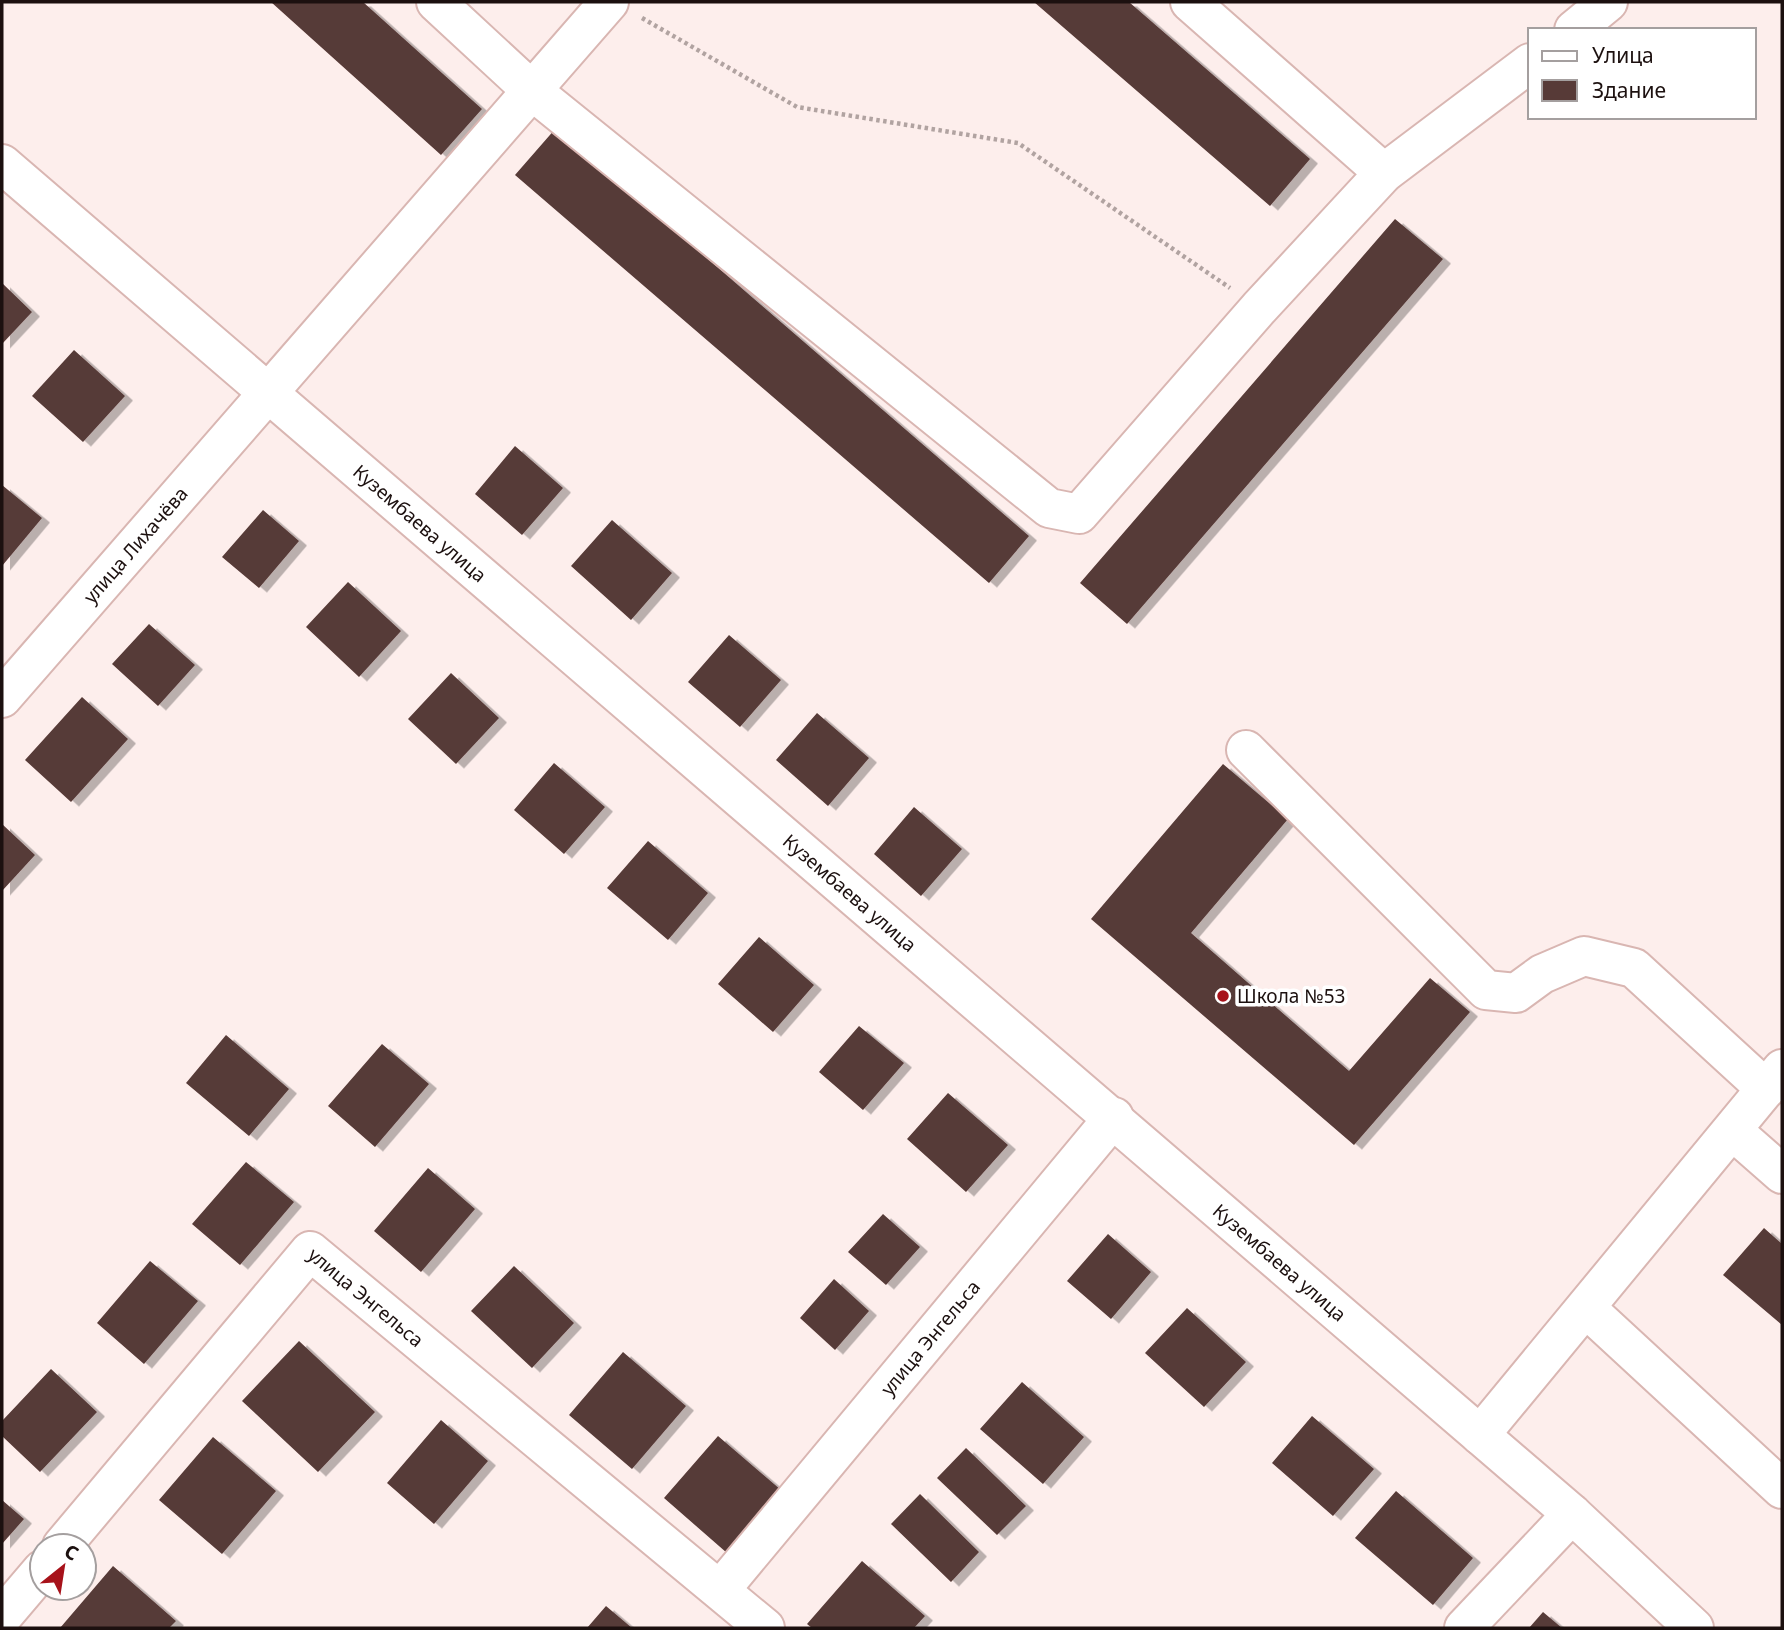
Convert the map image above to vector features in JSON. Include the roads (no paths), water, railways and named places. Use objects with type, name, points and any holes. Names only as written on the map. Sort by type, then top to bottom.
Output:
[{"type":"street","points":[[436,2],[530,89],[1049,508],[1079,514],[1259,307],[1384,173],[1528,65]]},
{"type":"street","points":[[1190,2],[1384,173]]},
{"type":"street","points":[[1576,28],[1608,2]]},
{"type":"street","name":"улица Лихачёва","points":[[2,698],[458,178],[530,89],[623,8]]},
{"type":"street","name":"Кузембаева улица","points":[[2,164],[1114,1117],[1572,1514],[1694,1628]]},
{"type":"street","points":[[1246,750],[1486,990],[1516,993],[1542,974],[1584,956],[1634,968],[1774,1079],[1480,1435]]},
{"type":"street","name":"улица Энгельса","points":[[721,1589],[1114,1117]]},
{"type":"street","points":[[1732,1131],[1782,1174]]},
{"type":"street","name":"улица Энгельса","points":[[74,1532],[310,1251],[765,1628]]},
{"type":"street","points":[[1586,1308],[1782,1489]]},
{"type":"street","points":[[1464,1628],[1572,1514]]},
{"type":"street","points":[[2,1618],[28,1587]]},
{"type":"place","name":"Школа №53","points":[[1223,996]]}]
